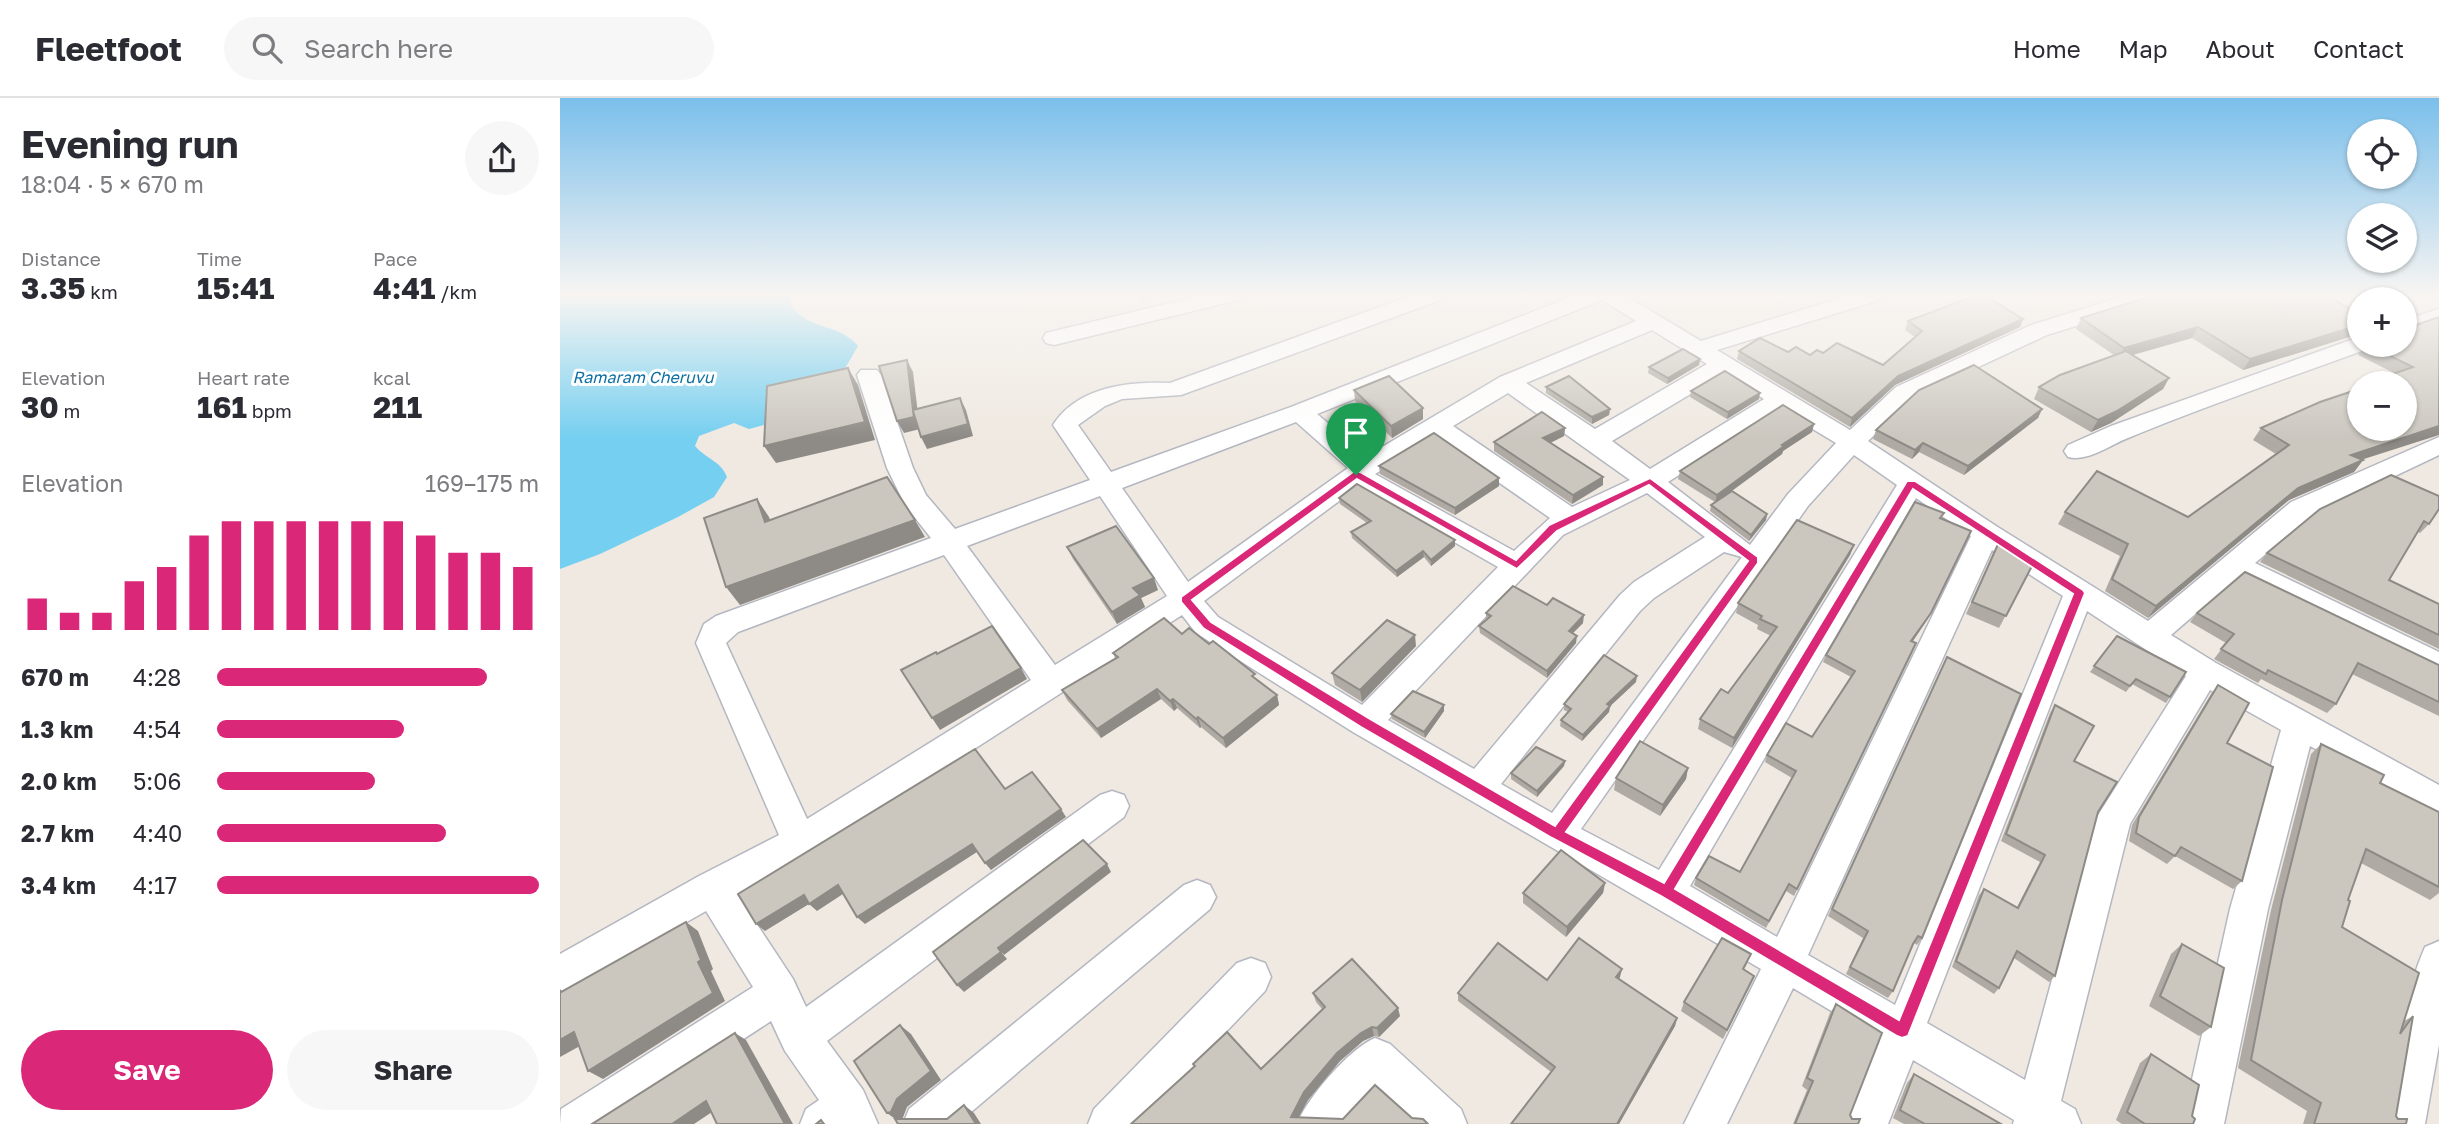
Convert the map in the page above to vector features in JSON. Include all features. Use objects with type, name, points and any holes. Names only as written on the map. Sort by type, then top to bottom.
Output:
[{"type":"street","points":[[1304,342],[1172,390],[1139,388],[1098,399],[1068,419],[1065,425],[1185,600],[1207,625],[1365,723],[1557,834],[1666,892],[1902,1031],[2044,1120],[2113,820],[2205,672]]},
{"type":"street","points":[[800,842],[711,643],[715,632],[727,624],[1300,412],[1476,342]]},
{"type":"street","points":[[560,975],[712,888],[800,842],[1050,682],[1185,600],[1361,472],[1435,426],[1508,382],[1604,342]]},
{"type":"street","points":[[1686,342],[1852,442],[1986,533],[2205,672],[2439,802]]},
{"type":"street","points":[[1698,349],[1721,342]]},
{"type":"street","points":[[1557,834],[1798,500],[1852,442],[1905,392],[2013,342]]},
{"type":"street","points":[[2077,451],[2120,432],[2347,348]]},
{"type":"street","points":[[1594,440],[1723,365]]},
{"type":"street","points":[[869,375],[900,468],[915,499],[948,540],[1050,682]]},
{"type":"street","points":[[1508,382],[1594,440],[1754,560]]},
{"type":"street","points":[[1365,723],[1553,528],[1650,481],[1781,399]]},
{"type":"street","points":[[1300,412],[1361,472],[1517,565]]},
{"type":"street","points":[[1435,426],[1570,519]]},
{"type":"street","points":[[2150,636],[2301,509],[2439,445]]},
{"type":"street","points":[[1666,892],[1911,483]]},
{"type":"street","points":[[1705,1124],[1785,962],[1986,533]]},
{"type":"street","points":[[1478,788],[1630,603],[1644,590],[1724,538]]},
{"type":"street","points":[[2235,565],[2439,666]]},
{"type":"street","points":[[1867,1124],[2079,593]]},
{"type":"street","points":[[2203,1124],[2249,909],[2299,724]]},
{"type":"street","points":[[799,1037],[1112,806]]},
{"type":"street","points":[[712,888],[779,993],[842,1118]]},
{"type":"street","points":[[924,1124],[1197,897]]},
{"type":"street","points":[[2404,1124],[2426,1005],[2439,960]]},
{"type":"street","points":[[1109,1124],[1251,976]]},
{"type":"street","points":[[576,1124],[779,993]]},
{"type":"street","points":[[1318,1124],[1375,1059],[1446,1124]]},
{"type":"water","name":"Ramaram Cheruvu","points":[[560,342],[854,342],[858,346],[844,370],[768,424],[749,429],[734,423],[699,436],[695,446],[721,467],[727,477],[714,497],[600,554],[560,569]]},
{"type":"building","points":[[1754,342],[1768,342],[1788,352],[1796,347],[1810,355],[1817,350],[1823,353],[1837,343],[1883,365],[1910,342],[1973,342],[1898,376],[1852,418],[1739,351]]},
{"type":"building","points":[[2115,342],[2146,342],[2124,348]]},
{"type":"building","points":[[2222,342],[2305,342],[2250,359]]},
{"type":"building","points":[[2417,342],[2439,342],[2439,426],[2417,433],[2417,371],[2401,371],[2413,367],[2393,357],[2417,357]]},
{"type":"building","points":[[1683,349],[1700,359],[1668,378],[1649,367]]},
{"type":"building","points":[[2126,351],[2169,378],[2098,420],[2039,387],[2060,375]]},
{"type":"building","points":[[907,360],[913,410],[960,398],[968,424],[921,437],[913,411],[914,417],[897,421],[879,366]]},
{"type":"building","points":[[1974,365],[2042,409],[1968,466],[1923,443],[1915,450],[1876,430],[1919,390]]},
{"type":"building","points":[[848,368],[865,422],[764,446],[767,386]]},
{"type":"building","points":[[1725,371],[1760,393],[1728,412],[1691,391]]},
{"type":"building","points":[[1389,376],[1423,408],[1391,426],[1354,390]]},
{"type":"building","points":[[1569,376],[1610,409],[1592,417],[1546,387]]},
{"type":"building","points":[[2347,393],[2347,441],[2393,441],[2351,455],[2363,460],[2298,488],[2156,606],[2112,579],[2128,544],[2065,512],[2097,471],[2188,517],[2289,445],[2261,428]]},
{"type":"building","points":[[1783,405],[1814,424],[1717,495],[1680,471]]},
{"type":"building","points":[[1542,412],[1565,428],[1543,438],[1603,477],[1573,495],[1494,442]]},
{"type":"building","points":[[1434,433],[1499,478],[1455,508],[1379,466]]},
{"type":"building","points":[[2391,475],[2439,496],[2439,509],[2429,524],[2424,521],[2389,580],[2439,604],[2439,635],[2267,553],[2320,509]]},
{"type":"building","points":[[887,477],[915,520],[726,587],[704,518],[757,499],[765,522]]},
{"type":"building","points":[[1357,484],[1455,540],[1431,560],[1423,551],[1396,571],[1351,532],[1371,521],[1339,498]]},
{"type":"building","points":[[1732,491],[1767,514],[1751,535],[1711,505]]},
{"type":"building","points":[[1915,502],[1944,513],[1940,518],[1971,531],[1931,613],[1911,641],[1916,643],[1797,889],[1789,884],[1769,921],[1696,878],[1709,856],[1740,872],[1796,771],[1767,755],[1786,723],[1812,737],[1855,671],[1826,655]]},
{"type":"building","points":[[1797,520],[1854,545],[1734,738],[1700,719],[1721,689],[1728,693],[1777,627],[1738,603]]},
{"type":"building","points":[[1116,526],[1154,578],[1133,588],[1140,595],[1112,612],[1067,547]]},
{"type":"building","points":[[1999,542],[2033,564],[2006,616],[1972,602]]},
{"type":"building","points":[[2245,572],[2439,665],[2439,702],[2358,663],[2336,704],[2268,670],[2266,674],[2221,649],[2234,634],[2197,613]]},
{"type":"building","points":[[1513,586],[1547,605],[1553,598],[1584,615],[1569,631],[1577,636],[1547,671],[1479,626],[1491,616],[1486,613]]},
{"type":"building","points":[[1164,618],[1182,634],[1189,628],[1209,644],[1213,641],[1277,695],[1223,738],[1157,689],[1097,729],[1062,690],[1118,657],[1113,653]]},
{"type":"building","points":[[1387,620],[1415,635],[1360,690],[1332,673]]},
{"type":"building","points":[[992,626],[1021,668],[932,718],[901,670]]},
{"type":"building","points":[[2117,636],[2186,672],[2170,697],[2136,679],[2130,686],[2094,666]]},
{"type":"building","points":[[1604,655],[1637,676],[1607,704],[1610,706],[1583,735],[1561,720],[1571,709],[1564,704]]},
{"type":"building","points":[[1947,657],[2021,694],[1922,938],[1918,936],[1913,944],[1893,991],[1850,967],[1868,931],[1832,909]]},
{"type":"building","points":[[2218,685],[2249,703],[2227,743],[2273,767],[2242,881],[2181,847],[2175,856],[2136,833],[2139,817]]},
{"type":"building","points":[[1413,691],[1444,705],[1424,732],[1391,714]]},
{"type":"building","points":[[2055,705],[2094,726],[2074,761],[2117,782],[2098,812],[2055,976],[2017,951],[1999,988],[1956,961],[1984,889],[2018,908],[2045,855],[2006,834]]},
{"type":"building","points":[[1640,741],[1688,768],[1663,805],[1616,778]]},
{"type":"building","points":[[2321,744],[2384,775],[2380,783],[2439,812],[2439,887],[2366,849],[2348,900],[2350,901],[2342,927],[2419,973],[2400,1034],[2413,1016],[2396,1116],[2398,1119],[2407,1119],[2406,1124],[2314,1124],[2321,1103],[2251,1060],[2282,900]]},
{"type":"building","points":[[1536,747],[1565,761],[1537,791],[1511,773]]},
{"type":"building","points":[[975,749],[1005,789],[1032,772],[1061,809],[985,863],[972,844],[857,917],[838,885],[809,904],[804,895],[756,924],[738,894]]},
{"type":"building","points":[[1083,840],[1107,864],[998,948],[1001,952],[957,985],[933,952]]},
{"type":"building","points":[[1561,850],[1605,883],[1567,927],[1523,893]]},
{"type":"building","points":[[686,922],[701,960],[698,962],[713,993],[588,1071],[574,1032],[560,1040],[560,990],[561,992]]},
{"type":"building","points":[[1579,938],[1622,969],[1616,977],[1677,1018],[1617,1124],[1511,1124],[1555,1067],[1458,993],[1498,943],[1547,980]]},
{"type":"building","points":[[1722,938],[1751,954],[1743,969],[1754,976],[1727,1030],[1684,1002]]},
{"type":"building","points":[[2182,944],[2224,968],[2211,1027],[2160,996]]},
{"type":"building","points":[[1352,959],[1398,1008],[1377,1028],[1372,1027],[1361,1033],[1337,1053],[1304,1092],[1291,1117],[1343,1119],[1375,1085],[1412,1118],[1423,1119],[1428,1124],[1131,1124],[1195,1066],[1193,1064],[1227,1032],[1261,1069],[1325,1007],[1313,993]]},
{"type":"building","points":[[1836,1004],[1882,1033],[1850,1115],[1852,1119],[1860,1119],[1858,1124],[1795,1124],[1813,1081],[1807,1078]]},
{"type":"building","points":[[900,1025],[931,1071],[897,1099],[891,1112],[887,1113],[854,1061]]},
{"type":"building","points":[[735,1033],[785,1124],[717,1124],[706,1101],[672,1124],[592,1124]]},
{"type":"building","points":[[2151,1054],[2199,1085],[2192,1116],[2195,1119],[2193,1124],[2145,1124],[2127,1112]]},
{"type":"building","points":[[1914,1074],[2001,1124],[1925,1124],[1900,1110]]},
{"type":"building","points":[[964,1105],[976,1124],[898,1124],[895,1119],[947,1119]]},
{"type":"route","points":[[1356,475],[1185,600],[1207,625],[1365,723],[1557,834],[1666,892],[1911,483],[2079,593],[1902,1031],[1666,892],[1612,863],[1557,834],[1754,560],[1650,481],[1553,528],[1517,565],[1356,475]]}]
